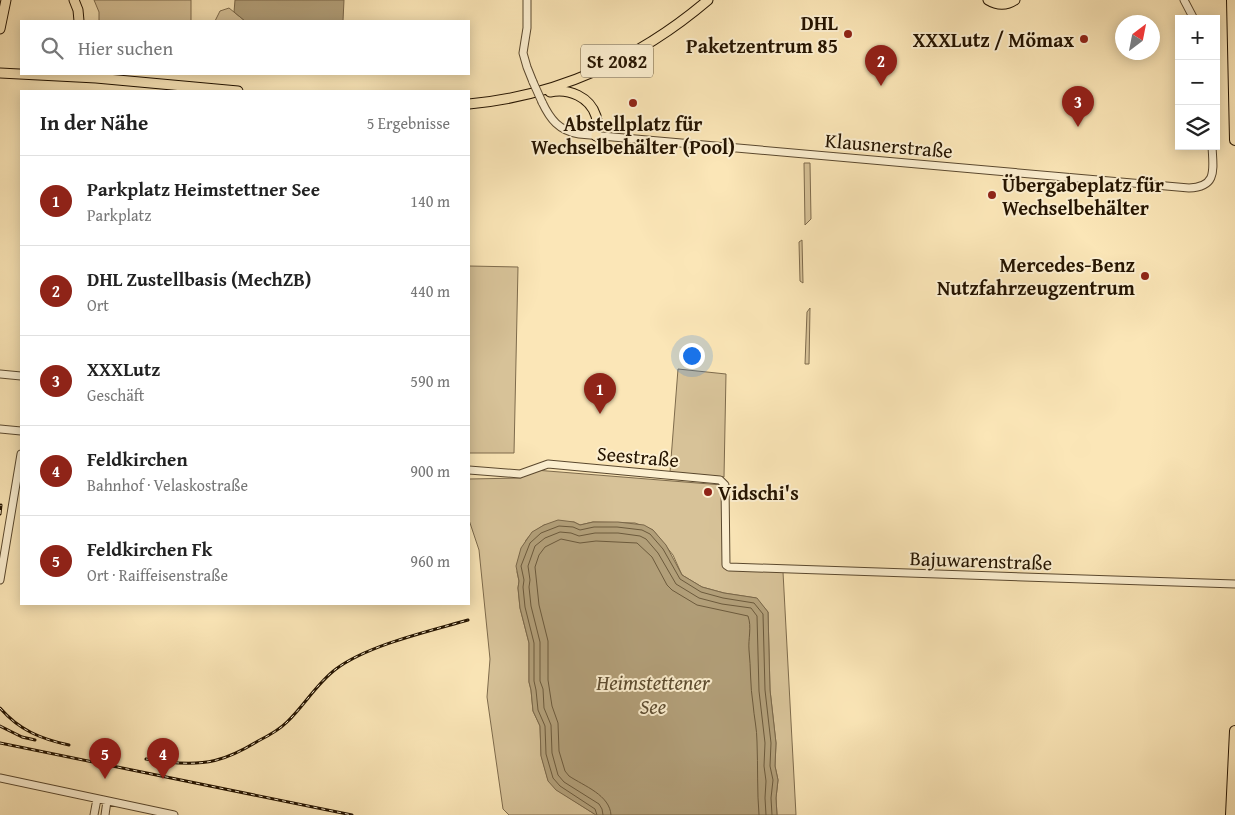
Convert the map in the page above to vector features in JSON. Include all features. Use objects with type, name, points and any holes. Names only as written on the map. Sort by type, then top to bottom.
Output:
[{"type":"highway","points":[[1232,0],[1235,140]]},
{"type":"highway","points":[[1231,815],[1235,731]]},
{"type":"main road","points":[[0,29],[6,0]]},
{"type":"main road","points":[[74,0],[78,10],[79,20]]},
{"type":"main road","name":"St 2082","points":[[470,104],[541,91],[582,77],[629,56],[676,26],[708,0]]},
{"type":"main road","points":[[988,0],[1000,5],[1015,0]]},
{"type":"main road","points":[[0,73],[20,74]]},
{"type":"main road","points":[[68,75],[228,90]]},
{"type":"main road","points":[[514,97],[524,99],[562,91],[579,96],[586,100],[596,115],[596,136]]},
{"type":"street","name":"Klausnerstraße","points":[[527,0],[523,53],[527,67],[552,120],[560,127],[573,133],[1198,188],[1204,187],[1210,182],[1212,150]]},
{"type":"street","points":[[1184,0],[1192,15]]},
{"type":"street","points":[[0,374],[20,376]]},
{"type":"street","points":[[0,429],[20,431]]},
{"type":"street","points":[[0,580],[20,460]]},
{"type":"street","name":"Seestraße","points":[[470,470],[520,474],[548,464],[720,480],[725,485],[726,565]]},
{"type":"street","name":"Bajuwarenstraße","points":[[726,565],[729,567],[803,570],[1235,584]]},
{"type":"street","points":[[0,778],[174,815]]},
{"type":"street","points":[[94,815],[97,799]]},
{"type":"street","points":[[104,815],[107,801]]},
{"type":"shaded area","points":[[94,0],[191,0],[191,20],[99,20],[99,12]]},
{"type":"shaded area","points":[[229,8],[244,20],[216,20],[220,11]]},
{"type":"shaded area","points":[[804,163],[810,163],[811,219],[805,225]]},
{"type":"shaded area","points":[[802,240],[803,283],[800,281],[799,242]]},
{"type":"shaded area","points":[[470,266],[518,267],[514,453],[470,453]]},
{"type":"shaded area","points":[[810,308],[809,364],[805,364],[807,312]]},
{"type":"shaded area","points":[[678,369],[726,374],[724,477],[670,472]]},
{"type":"shaded area","points":[[530,471],[722,485],[724,568],[783,572],[796,815],[777,815],[778,780],[775,766],[776,743],[770,690],[768,612],[756,598],[702,587],[682,575],[673,555],[653,530],[635,523],[593,522],[580,525],[574,522],[544,525],[532,533],[526,540],[517,572],[520,608],[529,643],[529,682],[533,711],[540,726],[541,755],[548,780],[557,790],[596,815],[509,815],[503,809],[487,697],[490,659],[479,550],[470,523],[470,479],[521,478]]},
{"type":"water","points":[[235,0],[344,0],[343,20],[244,20],[234,12]]},
{"type":"water","name":"Heimstettener See","points":[[558,520],[574,522],[580,525],[593,522],[618,522],[644,525],[653,530],[666,545],[682,575],[702,587],[724,593],[757,598],[768,612],[770,690],[776,743],[775,766],[778,780],[777,815],[596,815],[556,790],[548,781],[541,756],[540,726],[533,711],[529,682],[529,643],[520,608],[519,581],[516,566],[521,548],[532,532]]},
{"type":"railway","points":[[0,514],[1,505]]},
{"type":"railway","points":[[167,762],[204,762],[235,753],[284,725],[323,681],[349,660],[382,646],[468,620]]},
{"type":"railway","points":[[0,708],[23,728],[49,740],[69,745]]},
{"type":"railway","points":[[0,726],[22,737],[35,740]]},
{"type":"railway","points":[[0,743],[352,815]]},
{"type":"railway","points":[[146,759],[173,763]]},
{"type":"place","name":"DHL Paketzentrum 85","points":[[848,34]]},
{"type":"place","name":"XXXLutz / Mömax","points":[[1084,39]]},
{"type":"place","name":"DHL Zustellbasis (MechZB)","points":[[881,86]]},
{"type":"place","name":"Abstellplatz für Wechselbehälter (Pool)","points":[[633,103]]},
{"type":"place","name":"XXXLutz","points":[[1078,127]]},
{"type":"place","name":"Übergabeplatz für Wechselbehälter","points":[[992,195]]},
{"type":"place","name":"Mercedes-Benz Nutzfahrzeugzentrum","points":[[1145,276]]},
{"type":"place","name":"Parkplatz Heimstettner See","points":[[600,414]]},
{"type":"place","name":"Vidschi's","points":[[708,492]]},
{"type":"place","name":"Feldkirchen Fk","points":[[105,779]]},
{"type":"place","name":"Feldkirchen","points":[[163,779]]}]
